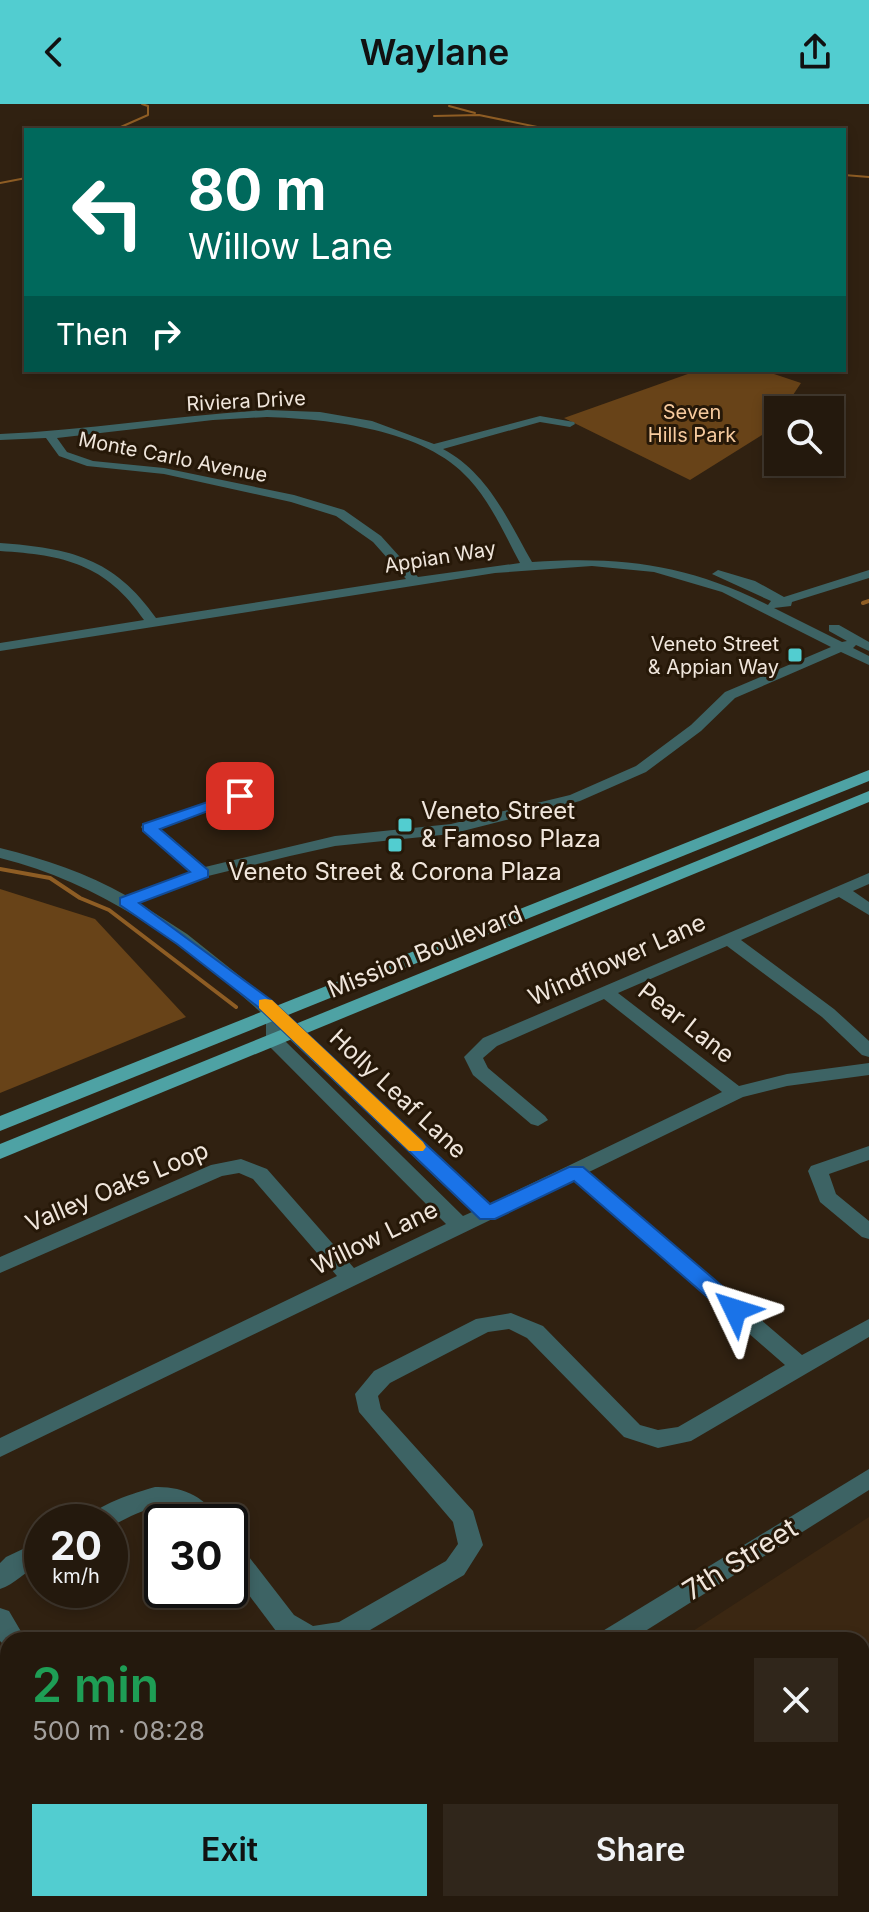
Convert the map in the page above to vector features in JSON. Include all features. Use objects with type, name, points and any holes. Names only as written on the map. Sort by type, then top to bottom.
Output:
[{"type":"main road","name":"Mission Boulevard","points":[[0,1124],[869,775]]},
{"type":"main road","name":"Mission Boulevard","points":[[0,1152],[869,796]]},
{"type":"street","name":"Riviera Drive","points":[[0,437],[50,436],[293,413],[379,427],[434,448],[474,477],[524,560]]},
{"type":"street","points":[[434,448],[540,419],[570,424]]},
{"type":"street","name":"Monte Carlo Avenue","points":[[50,436],[63,454],[91,464],[177,474],[286,497],[340,513],[364,527],[410,577]]},
{"type":"street","points":[[0,547],[56,551],[89,562],[128,587],[149,618]]},
{"type":"street","name":"Appian Way","points":[[0,637],[590,553],[672,562],[750,584],[864,644]]},
{"type":"street","name":"Appian Way","points":[[524,560],[592,562],[685,574],[767,607],[869,661]]},
{"type":"street","points":[[767,607],[869,574]]},
{"type":"street","name":"Appian Way","points":[[0,647],[149,618]]},
{"type":"street","points":[[126,902],[202,873],[335,841],[451,829],[575,798],[641,769],[696,728],[730,695],[766,675],[842,647],[864,644]]},
{"type":"street","points":[[202,873],[149,827],[240,796]]},
{"type":"street","name":"Holly Leaf Lane","points":[[0,853],[37,859],[94,883],[183,941],[275,1013],[487,1214]]},
{"type":"street","name":"Windflower Lane","points":[[538,1120],[480,1071],[473,1057],[490,1042],[869,878]]},
{"type":"street","points":[[840,890],[869,910]]},
{"type":"street","points":[[728,938],[828,1013],[869,1051]]},
{"type":"street","name":"Pear Lane","points":[[606,992],[736,1093]]},
{"type":"street","points":[[275,1013],[275,1041]]},
{"type":"street","name":"Holly Leaf Lane","points":[[275,1041],[460,1226]]},
{"type":"street","name":"Willow Lane","points":[[0,1448],[736,1093],[787,1080],[869,1069]]},
{"type":"street","points":[[869,1153],[818,1171],[827,1197],[869,1232]]},
{"type":"street","name":"Valley Oaks Loop","points":[[0,1266],[218,1170],[241,1166],[260,1174],[351,1278]]},
{"type":"street","points":[[576,1171],[801,1367]]},
{"type":"street","points":[[344,1632],[455,1568],[471,1545],[464,1518],[370,1412],[366,1394],[382,1377],[484,1325],[511,1321],[535,1332],[632,1431],[658,1439],[683,1435],[869,1327]]},
{"type":"street","name":"7th Street","points":[[623,1632],[869,1478]]},
{"type":"street","points":[[128,1506],[142,1499],[173,1494],[190,1504]]},
{"type":"street","points":[[0,1579],[24,1559]]},
{"type":"street","points":[[248,1575],[285,1623],[302,1632]]},
{"type":"shaded area","points":[[869,1517],[869,1632],[691,1632]]},
{"type":"green space","name":"Seven Hills Park","points":[[693,372],[768,372],[801,383],[792,396],[764,396],[764,434],[690,480],[564,418]]},
{"type":"green space","points":[[0,889],[95,919],[186,1017],[0,1093]]},
{"type":"waterway","points":[[119,128],[148,115],[148,106],[142,104]]},
{"type":"waterway","points":[[449,106],[475,113]]},
{"type":"waterway","points":[[434,116],[479,115],[542,128]]},
{"type":"waterway","points":[[846,175],[869,177]]},
{"type":"waterway","points":[[0,183],[24,178]]},
{"type":"waterway","points":[[863,603],[869,601]]},
{"type":"waterway","points":[[0,869],[50,878],[80,898],[109,910],[236,1007]]},
{"type":"slow traffic","points":[[265,1004],[416,1147]]},
{"type":"place","name":"Veneto Street & Appian Way","points":[[795,655]]},
{"type":"place","name":"Veneto Street & Famoso Plaza","points":[[405,825]]},
{"type":"place","name":"Veneto Street & Corona Plaza","points":[[395,845]]},
{"type":"route","points":[[240,796],[149,827],[202,873],[126,902],[183,941],[264,1004],[487,1214],[576,1171],[735,1310]]}]
